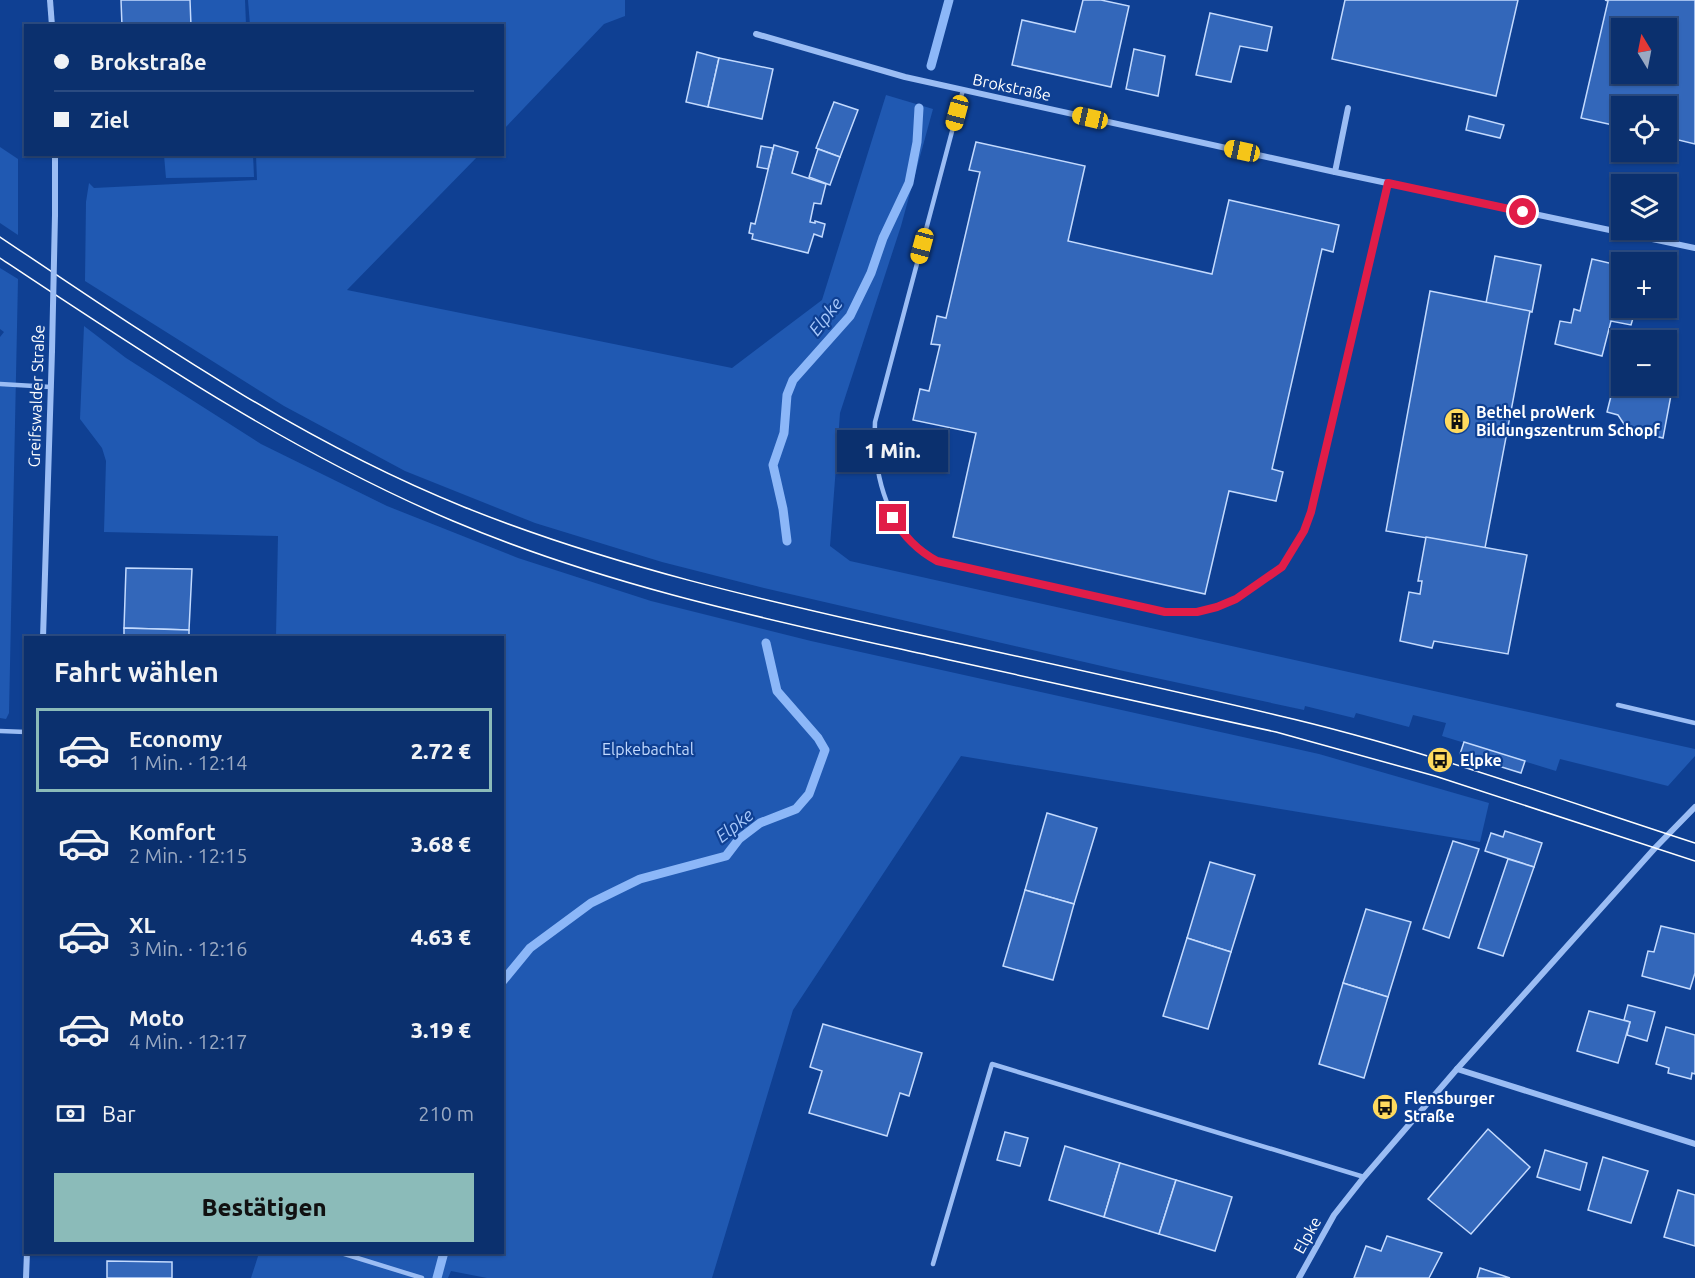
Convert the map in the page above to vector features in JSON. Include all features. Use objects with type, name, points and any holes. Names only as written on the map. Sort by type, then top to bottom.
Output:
[{"type":"street","points":[[50,0],[52,24]]},
{"type":"street","name":"Brokstraße","points":[[756,34],[905,77],[1335,172],[1695,248]]},
{"type":"street","points":[[1335,172],[1348,108]]},
{"type":"street","name":"Greifswalder Straße","points":[[43,636],[52,351],[55,156]]},
{"type":"street","name":"Elpke","points":[[1299,1278],[1334,1215],[1364,1177],[1457,1069],[1655,848],[1695,807]]},
{"type":"street","points":[[1457,1069],[1695,1144]]},
{"type":"street","points":[[26,1278],[27,1254]]},
{"type":"lane","points":[[963,90],[875,422],[876,461],[886,502],[897,524],[911,543],[937,561],[1165,612],[1197,612],[1236,599],[1282,567],[1304,531],[1311,512],[1388,183]]},
{"type":"lane","points":[[0,384],[51,387]]},
{"type":"lane","points":[[1618,705],[1695,723]]},
{"type":"lane","points":[[0,731],[24,732]]},
{"type":"lane","points":[[933,1264],[992,1064],[1364,1177]]},
{"type":"lane","points":[[345,1254],[420,1277]]},
{"type":"green space","points":[[190,0],[245,0],[246,24],[191,24]]},
{"type":"green space","points":[[248,0],[625,0],[625,16],[604,24],[504,129],[504,24],[250,24]]},
{"type":"green space","points":[[886,95],[933,109],[901,226],[840,413],[830,546],[850,561],[1695,749],[1695,756],[1668,786],[1560,759],[1556,771],[1442,736],[1446,723],[1413,715],[1409,727],[1356,713],[1354,718],[1305,706],[1304,710],[1119,670],[764,588],[662,562],[535,523],[405,471],[284,406],[85,281],[86,202],[89,183],[94,188],[257,180],[256,156],[478,156],[347,290],[732,368],[822,300]]},
{"type":"green space","points":[[0,147],[18,159],[18,235],[0,223]]},
{"type":"green space","points":[[164,156],[253,156],[254,177],[166,178]]},
{"type":"green space","points":[[0,268],[18,279],[9,713],[6,719],[0,718],[0,337],[4,332],[0,329]]},
{"type":"green space","name":"Elpkebachtal","points":[[84,326],[126,358],[261,444],[387,506],[518,558],[651,601],[811,641],[1319,754],[1489,803],[1480,842],[961,756],[793,1010],[712,1278],[487,1278],[451,1271],[448,1278],[251,1278],[259,1254],[504,1254],[504,636],[276,636],[278,536],[104,532],[106,461],[102,448],[80,419]]},
{"type":"building","points":[[121,0],[190,0],[191,24],[122,24]]},
{"type":"building","points":[[1083,0],[1101,0],[1129,6],[1111,87],[1012,65],[1022,20],[1075,32]]},
{"type":"building","points":[[1345,0],[1518,0],[1496,96],[1332,59]]},
{"type":"building","points":[[1605,0],[1695,0],[1695,144],[1677,140],[1677,96],[1611,96],[1611,125],[1581,118],[1608,1]]},
{"type":"building","points":[[1210,13],[1272,27],[1267,51],[1240,46],[1231,82],[1196,75]]},
{"type":"building","points":[[1134,49],[1165,56],[1158,96],[1126,89]]},
{"type":"building","points":[[697,52],[719,58],[708,107],[686,102]]},
{"type":"building","points":[[719,58],[773,69],[762,119],[708,107]]},
{"type":"building","points":[[834,102],[858,110],[840,157],[816,148]]},
{"type":"building","points":[[1469,116],[1504,125],[1500,138],[1466,130]]},
{"type":"building","points":[[976,142],[1085,166],[1068,241],[1212,274],[1229,200],[1339,225],[1333,252],[1322,249],[1272,469],[1283,472],[1276,501],[1229,491],[1205,594],[953,537],[976,433],[913,420],[920,389],[929,391],[940,345],[931,344],[937,316],[946,318],[980,172],[969,170]]},
{"type":"building","points":[[774,145],[798,152],[792,173],[826,184],[821,204],[814,203],[810,222],[825,224],[822,237],[814,234],[808,253],[752,239],[753,234],[749,233],[751,223],[755,224]]},
{"type":"building","points":[[761,146],[773,148],[768,169],[757,167]]},
{"type":"building","points":[[818,149],[840,157],[830,185],[809,177]]},
{"type":"building","points":[[1495,256],[1541,265],[1532,312],[1486,303]]},
{"type":"building","points":[[1592,259],[1611,263],[1611,318],[1633,318],[1631,325],[1611,321],[1602,356],[1555,344],[1560,321],[1571,323],[1574,309],[1580,311]]},
{"type":"building","name":"Bethel proWerk Bildungszentrum Schopf","points":[[1430,291],[1530,311],[1485,548],[1386,531]]},
{"type":"building","points":[[1611,396],[1671,396],[1663,438],[1623,432],[1624,424],[1618,415],[1607,412]]},
{"type":"building","points":[[1426,537],[1527,555],[1508,654],[1434,641],[1432,648],[1400,641],[1409,592],[1420,594],[1422,581],[1418,581]]},
{"type":"building","points":[[126,568],[192,569],[189,630],[124,628]]},
{"type":"building","points":[[124,628],[189,630],[189,636],[124,636]]},
{"type":"building","points":[[1464,742],[1525,761],[1521,773],[1460,754]]},
{"type":"building","points":[[1047,813],[1097,828],[1074,904],[1025,890]]},
{"type":"building","points":[[1505,831],[1542,843],[1534,867],[1485,851],[1491,833],[1503,837]]},
{"type":"building","points":[[1453,841],[1479,849],[1449,938],[1423,929]]},
{"type":"building","points":[[1508,859],[1534,867],[1503,956],[1478,948]]},
{"type":"building","points":[[1210,862],[1255,875],[1231,952],[1187,938]]},
{"type":"building","points":[[1025,890],[1074,904],[1053,980],[1003,966]]},
{"type":"building","points":[[1366,909],[1411,922],[1388,997],[1343,983]]},
{"type":"building","points":[[1661,926],[1695,934],[1695,973],[1690,989],[1642,976],[1648,951],[1654,952]]},
{"type":"building","points":[[1187,938],[1231,952],[1208,1029],[1163,1016]]},
{"type":"building","points":[[1343,983],[1388,997],[1364,1078],[1319,1064]]},
{"type":"building","points":[[1628,1005],[1655,1012],[1647,1041],[1627,1035],[1630,1022],[1624,1020]]},
{"type":"building","points":[[1589,1011],[1630,1022],[1618,1063],[1577,1051]]},
{"type":"building","points":[[823,1024],[922,1053],[909,1096],[900,1093],[887,1136],[809,1113],[822,1071],[810,1067]]},
{"type":"building","points":[[1666,1027],[1695,1035],[1695,1074],[1692,1073],[1691,1079],[1668,1073],[1669,1068],[1656,1064]]},
{"type":"building","points":[[1488,1129],[1530,1167],[1471,1234],[1428,1199]]},
{"type":"building","points":[[1005,1132],[1028,1138],[1020,1166],[997,1160]]},
{"type":"building","points":[[1065,1146],[1120,1163],[1104,1217],[1049,1200]]},
{"type":"building","points":[[1545,1150],[1587,1163],[1580,1190],[1537,1177]]},
{"type":"building","points":[[1603,1157],[1648,1171],[1631,1223],[1588,1210]]},
{"type":"building","points":[[1120,1163],[1176,1180],[1159,1234],[1104,1217]]},
{"type":"building","points":[[1176,1180],[1232,1197],[1215,1251],[1159,1234]]},
{"type":"building","points":[[1678,1190],[1695,1195],[1695,1246],[1664,1237]]},
{"type":"building","points":[[1387,1236],[1442,1253],[1429,1278],[1354,1278],[1366,1246],[1381,1251]]},
{"type":"building","points":[[107,1261],[172,1262],[172,1278],[107,1278]]},
{"type":"building","points":[[1480,1268],[1510,1278],[1477,1278]]},
{"type":"waterway","name":"Elpke","points":[[931,66],[949,0]]},
{"type":"waterway","name":"Elpke","points":[[787,541],[783,509],[773,465],[784,433],[787,395],[793,380],[850,316],[871,273],[883,238],[909,183],[917,142],[919,108]]},
{"type":"waterway","name":"Elpke","points":[[504,980],[530,948],[591,903],[640,879],[726,856],[739,839],[760,823],[796,809],[809,794],[825,750],[818,738],[777,691],[766,643]]},
{"type":"waterway","name":"Elpke","points":[[437,1278],[443,1254]]},
{"type":"tram line","points":[[0,237],[111,312],[283,418],[402,480],[519,528],[632,564],[747,595],[1329,728],[1487,774],[1695,843]]},
{"type":"tram line","points":[[0,258],[165,366],[277,433],[393,494],[513,545],[573,566],[758,617],[1276,732],[1435,776],[1695,861]]},
{"type":"place","name":"Bethel proWerk Bildungszentrum Schopf","points":[[1457,421]]},
{"type":"place","name":"Elpke","points":[[1440,760]]},
{"type":"place","name":"Flensburger Straße","points":[[1385,1107]]},
{"type":"route","points":[[893,518],[911,543],[937,561],[1165,612],[1197,612],[1236,599],[1282,567],[1304,531],[1311,512],[1388,183],[1523,212]]}]
